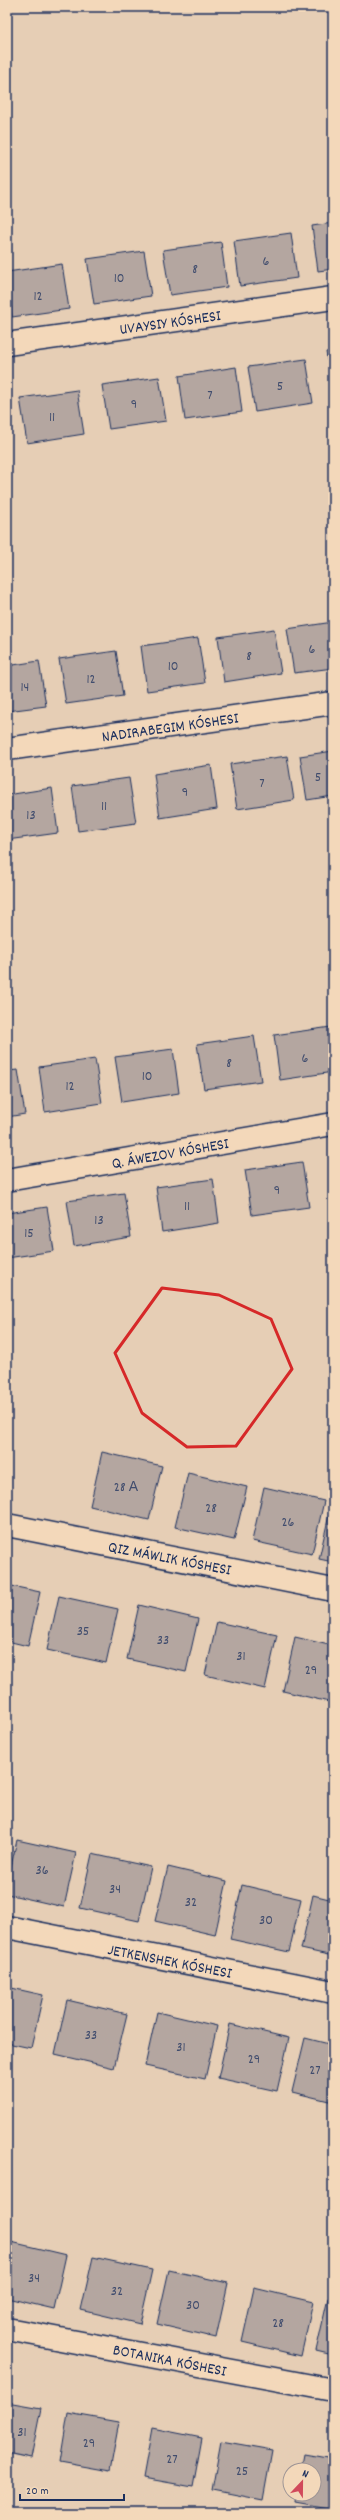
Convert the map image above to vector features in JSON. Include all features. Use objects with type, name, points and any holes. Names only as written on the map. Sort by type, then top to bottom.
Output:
[{"type":"street","name":"UVAYSIY KÓSHESI","points":[[7,344],[333,298]]},
{"type":"street","name":"NADIRABEGIM KÓSHESI","points":[[7,749],[333,703]]},
{"type":"street","name":"Q. ÁWEZOV KÓSHESI","points":[[7,1180],[333,1124]]},
{"type":"street","points":[[7,1525],[333,1590]]},
{"type":"street","name":"JETKENSHEK KÓSHESI","points":[[7,1927],[333,1992]]},
{"type":"street","name":"BOTANIKA KÓSHESI","points":[[7,2329],[333,2390]]},
{"type":"highlighted area","points":[[162,1288],[219,1295],[271,1319],[292,1369],[236,1446],[187,1447],[142,1413],[115,1353]]},
{"type":"building","points":[[333,223],[333,269],[318,271],[312,226]]},
{"type":"building","points":[[291,233],[297,278],[240,286],[234,241]]},
{"type":"building","points":[[221,242],[227,287],[170,295],[163,250]]},
{"type":"building","points":[[144,251],[151,296],[94,304],[87,259]]},
{"type":"building","points":[[62,264],[69,309],[12,317],[7,272]]},
{"type":"building","points":[[333,351],[333,396],[326,352]]},
{"type":"building","points":[[306,359],[313,403],[255,412],[248,367]]},
{"type":"building","points":[[236,367],[242,412],[185,420],[179,376]]},
{"type":"building","points":[[159,377],[166,421],[109,429],[102,385]]},
{"type":"building","points":[[77,390],[84,434],[27,443],[20,398]]},
{"type":"building","points":[[333,622],[333,668],[294,673],[287,629]]},
{"type":"building","points":[[274,629],[281,673],[224,682],[218,637]]},
{"type":"building","points":[[198,638],[205,683],[147,691],[141,646]]},
{"type":"building","points":[[116,651],[123,696],[66,704],[59,659]]},
{"type":"building","points":[[39,661],[46,706],[7,711],[7,666]]},
{"type":"building","points":[[333,751],[333,796],[307,800],[300,756]]},
{"type":"building","points":[[287,756],[294,800],[237,809],[230,764]]},
{"type":"building","points":[[211,765],[217,809],[160,818],[154,774]]},
{"type":"building","points":[[129,778],[136,823],[78,831],[72,786]]},
{"type":"building","points":[[52,788],[58,833],[7,840],[7,795]]},
{"type":"building","points":[[331,1027],[333,1072],[280,1080],[274,1035]]},
{"type":"building","points":[[254,1036],[261,1081],[204,1089],[197,1044]]},
{"type":"building","points":[[173,1049],[179,1093],[122,1102],[115,1057]]},
{"type":"building","points":[[95,1059],[102,1103],[45,1112],[39,1067]]},
{"type":"building","points":[[18,1070],[25,1114],[7,1117],[7,1071]]},
{"type":"building","points":[[302,1162],[309,1207],[252,1215],[245,1170]]},
{"type":"building","points":[[213,1179],[219,1223],[162,1232],[156,1187]]},
{"type":"building","points":[[124,1193],[131,1237],[74,1246],[67,1201]]},
{"type":"building","points":[[47,1207],[54,1251],[7,1258],[7,1213]]},
{"type":"building","points":[[102,1452],[162,1466],[149,1520],[90,1506]]},
{"type":"building","points":[[188,1473],[247,1487],[234,1540],[175,1527]]},
{"type":"building","points":[[264,1487],[324,1501],[312,1554],[252,1541]]},
{"type":"building","points":[[331,1506],[333,1506],[333,1562],[319,1559]]},
{"type":"building","points":[[7,1585],[40,1592],[28,1646],[7,1641]]},
{"type":"building","points":[[59,1596],[118,1609],[106,1663],[47,1650]]},
{"type":"building","points":[[139,1605],[198,1619],[186,1672],[127,1659]]},
{"type":"building","points":[[217,1622],[277,1635],[265,1689],[205,1675]]},
{"type":"building","points":[[295,1637],[333,1646],[333,1703],[283,1691]]},
{"type":"building","points":[[17,1840],[76,1853],[64,1907],[7,1894],[7,1884]]},
{"type":"building","points":[[92,1854],[151,1867],[139,1921],[80,1908]]},
{"type":"building","points":[[168,1867],[227,1881],[215,1935],[155,1921]]},
{"type":"building","points":[[242,1885],[301,1899],[289,1952],[230,1939]]},
{"type":"building","points":[[313,1895],[333,1900],[333,1956],[301,1949]]},
{"type":"building","points":[[7,1987],[43,1995],[31,2048],[7,2043]]},
{"type":"building","points":[[67,2000],[127,2014],[114,2068],[55,2054]]},
{"type":"building","points":[[157,2012],[217,2026],[205,2079],[145,2066]]},
{"type":"building","points":[[230,2024],[289,2038],[277,2091],[218,2078]]},
{"type":"building","points":[[305,2038],[333,2045],[333,2102],[292,2092]]},
{"type":"building","points":[[7,2241],[66,2255],[54,2309],[7,2298]]},
{"type":"building","points":[[93,2257],[152,2270],[140,2324],[81,2310]]},
{"type":"building","points":[[169,2270],[228,2283],[216,2338],[157,2324]]},
{"type":"building","points":[[254,2288],[313,2302],[301,2356],[242,2342]]},
{"type":"building","points":[[328,2298],[333,2299],[333,2355],[316,2351]]},
{"type":"building","points":[[7,2402],[41,2408],[31,2458],[7,2453]]},
{"type":"building","points":[[68,2413],[119,2422],[110,2471],[60,2462]]},
{"type":"building","points":[[152,2428],[202,2438],[193,2487],[143,2478]]},
{"type":"building","points":[[221,2441],[272,2450],[263,2500],[212,2490]]},
{"type":"building","points":[[304,2454],[333,2459],[333,2510],[295,2503],[322,2502],[322,2462],[302,2462]]}]
